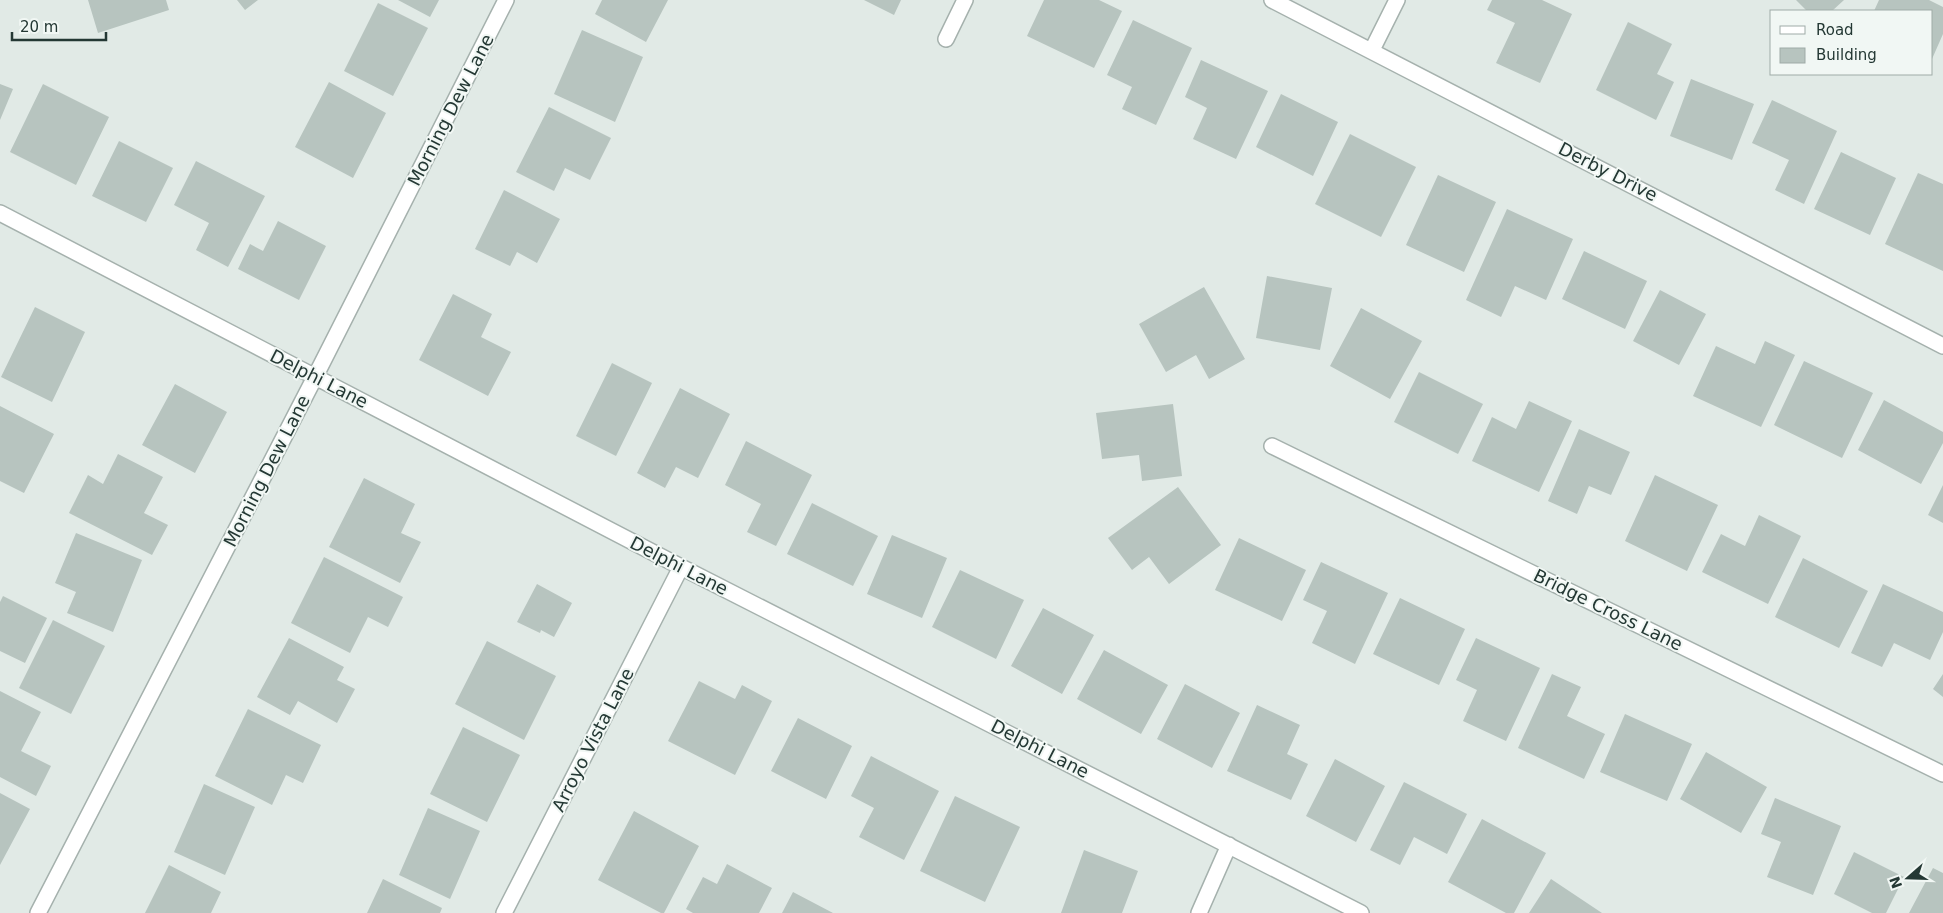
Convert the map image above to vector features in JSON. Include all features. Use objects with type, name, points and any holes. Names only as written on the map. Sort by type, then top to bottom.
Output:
[{"type":"street","name":"Morning Dew Lane","points":[[38,913],[315,377],[506,0]]},
{"type":"street","points":[[946,39],[965,0]]},
{"type":"street","name":"Derby Drive","points":[[1272,0],[1943,346]]},
{"type":"street","points":[[1372,50],[1397,0]]},
{"type":"street","name":"Delphi Lane","points":[[0,213],[681,567],[1361,913]]},
{"type":"street","name":"Bridge Cross Lane","points":[[1272,446],[1943,774]]},
{"type":"street","name":"Arroyo Vista Lane","points":[[505,913],[681,567]]},
{"type":"street","points":[[1199,913],[1229,845]]},
{"type":"building","points":[[88,0],[166,0],[169,10],[98,33]]},
{"type":"building","points":[[237,0],[258,0],[245,10]]},
{"type":"building","points":[[398,0],[439,0],[430,17]]},
{"type":"building","points":[[602,0],[668,0],[646,42],[595,14]]},
{"type":"building","points":[[864,0],[901,0],[894,15]]},
{"type":"building","points":[[1044,0],[1099,0],[1122,11],[1094,68],[1027,36]]},
{"type":"building","points":[[1492,0],[1542,0],[1572,14],[1540,83],[1496,63],[1515,23],[1487,10]]},
{"type":"building","points":[[1796,0],[1844,0],[1833,10],[1806,10]]},
{"type":"building","points":[[1879,0],[1929,0],[1943,7],[1943,34],[1933,57],[1933,10],[1874,10]]},
{"type":"building","points":[[378,3],[428,28],[393,96],[344,71]]},
{"type":"building","points":[[1133,20],[1192,48],[1156,125],[1122,109],[1132,87],[1107,75]]},
{"type":"building","points":[[1628,22],[1672,44],[1657,74],[1674,82],[1656,120],[1596,90]]},
{"type":"building","points":[[582,30],[643,57],[615,122],[554,94]]},
{"type":"building","points":[[1201,60],[1268,91],[1236,159],[1193,139],[1207,108],[1185,97]]},
{"type":"building","points":[[1691,79],[1754,104],[1732,160],[1670,136]]},
{"type":"building","points":[[329,82],[386,113],[353,178],[295,147]]},
{"type":"building","points":[[0,84],[13,89],[0,120]]},
{"type":"building","points":[[43,84],[109,117],[76,185],[10,152]]},
{"type":"building","points":[[1281,94],[1338,122],[1313,176],[1256,147]]},
{"type":"building","points":[[1772,100],[1837,131],[1804,204],[1775,190],[1789,160],[1752,143]]},
{"type":"building","points":[[549,107],[611,138],[590,180],[565,168],[554,191],[516,172]]},
{"type":"building","points":[[1350,134],[1416,167],[1381,237],[1315,204]]},
{"type":"building","points":[[119,141],[173,168],[146,222],[92,196]]},
{"type":"building","points":[[1841,152],[1896,178],[1870,235],[1814,209]]},
{"type":"building","points":[[196,161],[265,196],[228,267],[196,250],[209,223],[174,205]]},
{"type":"building","points":[[1918,173],[1943,184],[1943,271],[1885,244]]},
{"type":"building","points":[[1438,175],[1496,202],[1464,272],[1406,245]]},
{"type":"building","points":[[504,190],[560,219],[537,263],[517,252],[510,266],[475,249]]},
{"type":"building","points":[[1507,209],[1573,239],[1546,300],[1515,286],[1501,317],[1466,300]]},
{"type":"building","points":[[278,221],[326,246],[299,300],[238,269],[250,244],[263,251]]},
{"type":"building","points":[[1584,251],[1647,281],[1625,329],[1562,299]]},
{"type":"building","points":[[1267,276],[1332,288],[1320,350],[1256,338]]},
{"type":"building","points":[[1204,287],[1245,359],[1209,379],[1196,355],[1166,372],[1139,324]]},
{"type":"building","points":[[1660,290],[1706,314],[1679,365],[1633,341]]},
{"type":"building","points":[[453,294],[492,314],[481,337],[511,352],[488,396],[419,360]]},
{"type":"building","points":[[35,307],[85,332],[52,402],[1,377]]},
{"type":"building","points":[[1361,308],[1422,341],[1390,399],[1330,366]]},
{"type":"building","points":[[1765,341],[1795,355],[1761,427],[1693,396],[1716,346],[1755,364]]},
{"type":"building","points":[[1804,361],[1873,393],[1842,458],[1774,425]]},
{"type":"building","points":[[612,363],[652,383],[616,456],[576,436]]},
{"type":"building","points":[[1419,372],[1483,404],[1458,454],[1394,422]]},
{"type":"building","points":[[175,384],[227,412],[195,473],[142,445]]},
{"type":"building","points":[[680,388],[730,414],[698,478],[676,467],[665,488],[637,473]]},
{"type":"building","points":[[1884,400],[1943,432],[1943,443],[1921,484],[1858,450]]},
{"type":"building","points":[[1529,401],[1572,421],[1539,492],[1472,461],[1492,417],[1516,429]]},
{"type":"building","points":[[1173,404],[1182,476],[1142,481],[1139,455],[1102,459],[1096,413]]},
{"type":"building","points":[[0,406],[54,434],[24,493],[0,481]]},
{"type":"building","points":[[1579,429],[1630,452],[1611,495],[1589,486],[1577,514],[1548,501]]},
{"type":"building","points":[[746,441],[812,475],[776,546],[747,532],[761,504],[725,485]]},
{"type":"building","points":[[118,454],[163,477],[144,513],[168,525],[152,555],[69,513],[88,475],[103,484]]},
{"type":"building","points":[[1655,475],[1718,505],[1687,571],[1625,541]]},
{"type":"building","points":[[364,478],[415,504],[401,533],[421,542],[400,583],[329,547]]},
{"type":"building","points":[[1943,485],[1943,523],[1928,515]]},
{"type":"building","points":[[1178,487],[1221,545],[1169,584],[1149,557],[1132,570],[1108,538]]},
{"type":"building","points":[[812,503],[878,536],[853,586],[787,554]]},
{"type":"building","points":[[1759,515],[1801,536],[1768,604],[1702,572],[1721,534],[1745,546]]},
{"type":"building","points":[[76,533],[142,560],[113,632],[67,613],[76,592],[55,583]]},
{"type":"building","points":[[892,535],[947,558],[922,618],[867,594]]},
{"type":"building","points":[[1239,538],[1306,570],[1282,621],[1215,590]]},
{"type":"building","points":[[324,557],[403,597],[388,627],[368,617],[350,653],[291,623]]},
{"type":"building","points":[[1803,558],[1868,591],[1839,648],[1775,617]]},
{"type":"building","points":[[1321,562],[1388,593],[1355,664],[1312,643],[1327,611],[1303,600]]},
{"type":"building","points":[[960,570],[1024,600],[996,659],[932,627]]},
{"type":"building","points":[[537,584],[572,603],[554,637],[541,630],[540,633],[517,622]]},
{"type":"building","points":[[1883,584],[1943,612],[1943,632],[1930,660],[1894,643],[1882,667],[1851,653]]},
{"type":"building","points":[[3,596],[47,618],[25,663],[0,651],[0,602]]},
{"type":"building","points":[[1400,598],[1465,629],[1439,685],[1373,654]]},
{"type":"building","points":[[1043,608],[1094,635],[1062,694],[1011,666]]},
{"type":"building","points":[[53,620],[105,646],[71,714],[19,688]]},
{"type":"building","points":[[289,638],[344,667],[337,680],[355,689],[337,723],[298,701],[290,715],[257,697]]},
{"type":"building","points":[[1476,638],[1540,668],[1506,741],[1463,721],[1477,690],[1456,680]]},
{"type":"building","points":[[487,641],[556,676],[524,740],[455,704]]},
{"type":"building","points":[[1104,650],[1168,685],[1141,734],[1077,699]]},
{"type":"building","points":[[1552,674],[1581,687],[1567,716],[1605,734],[1584,779],[1518,748]]},
{"type":"building","points":[[1943,674],[1943,697],[1933,689]]},
{"type":"building","points":[[699,681],[735,699],[742,685],[772,701],[735,775],[668,741]]},
{"type":"building","points":[[1185,684],[1240,713],[1212,768],[1157,739]]},
{"type":"building","points":[[0,691],[41,712],[21,751],[51,766],[36,796],[0,777]]},
{"type":"building","points":[[1257,705],[1300,725],[1287,754],[1308,764],[1291,800],[1227,771]]},
{"type":"building","points":[[248,709],[321,745],[303,783],[286,775],[272,805],[215,776]]},
{"type":"building","points":[[1625,714],[1692,744],[1667,801],[1600,772]]},
{"type":"building","points":[[798,718],[852,746],[826,799],[771,771]]},
{"type":"building","points":[[463,727],[520,755],[487,822],[430,794]]},
{"type":"building","points":[[1706,752],[1767,787],[1741,833],[1680,799]]},
{"type":"building","points":[[871,756],[939,791],[904,860],[859,837],[874,808],[851,796]]},
{"type":"building","points":[[1335,759],[1385,786],[1356,842],[1306,816]]},
{"type":"building","points":[[1404,782],[1467,814],[1447,854],[1414,837],[1400,865],[1370,850]]},
{"type":"building","points":[[204,784],[255,807],[225,875],[174,852]]},
{"type":"building","points":[[0,793],[30,809],[0,865]]},
{"type":"building","points":[[955,796],[1020,827],[985,902],[920,871]]},
{"type":"building","points":[[1775,798],[1841,826],[1813,895],[1767,877],[1781,842],[1761,834]]},
{"type":"building","points":[[428,808],[480,831],[450,899],[399,875]]},
{"type":"building","points":[[634,811],[699,846],[664,913],[598,880]]},
{"type":"building","points":[[1482,819],[1546,853],[1514,913],[1506,913],[1448,882]]},
{"type":"building","points":[[1084,850],[1138,871],[1122,913],[1061,913]]},
{"type":"building","points":[[1854,852],[1904,877],[1886,913],[1872,913],[1834,894]]},
{"type":"building","points":[[727,864],[772,888],[759,913],[693,913],[686,909],[703,877],[717,884]]},
{"type":"building","points":[[169,865],[221,892],[211,913],[145,913]]},
{"type":"building","points":[[1933,868],[1943,873],[1943,913],[1909,913]]},
{"type":"building","points":[[383,879],[442,908],[440,913],[367,913]]},
{"type":"building","points":[[1551,879],[1602,913],[1529,913]]},
{"type":"building","points":[[793,892],[833,913],[782,913]]}]
